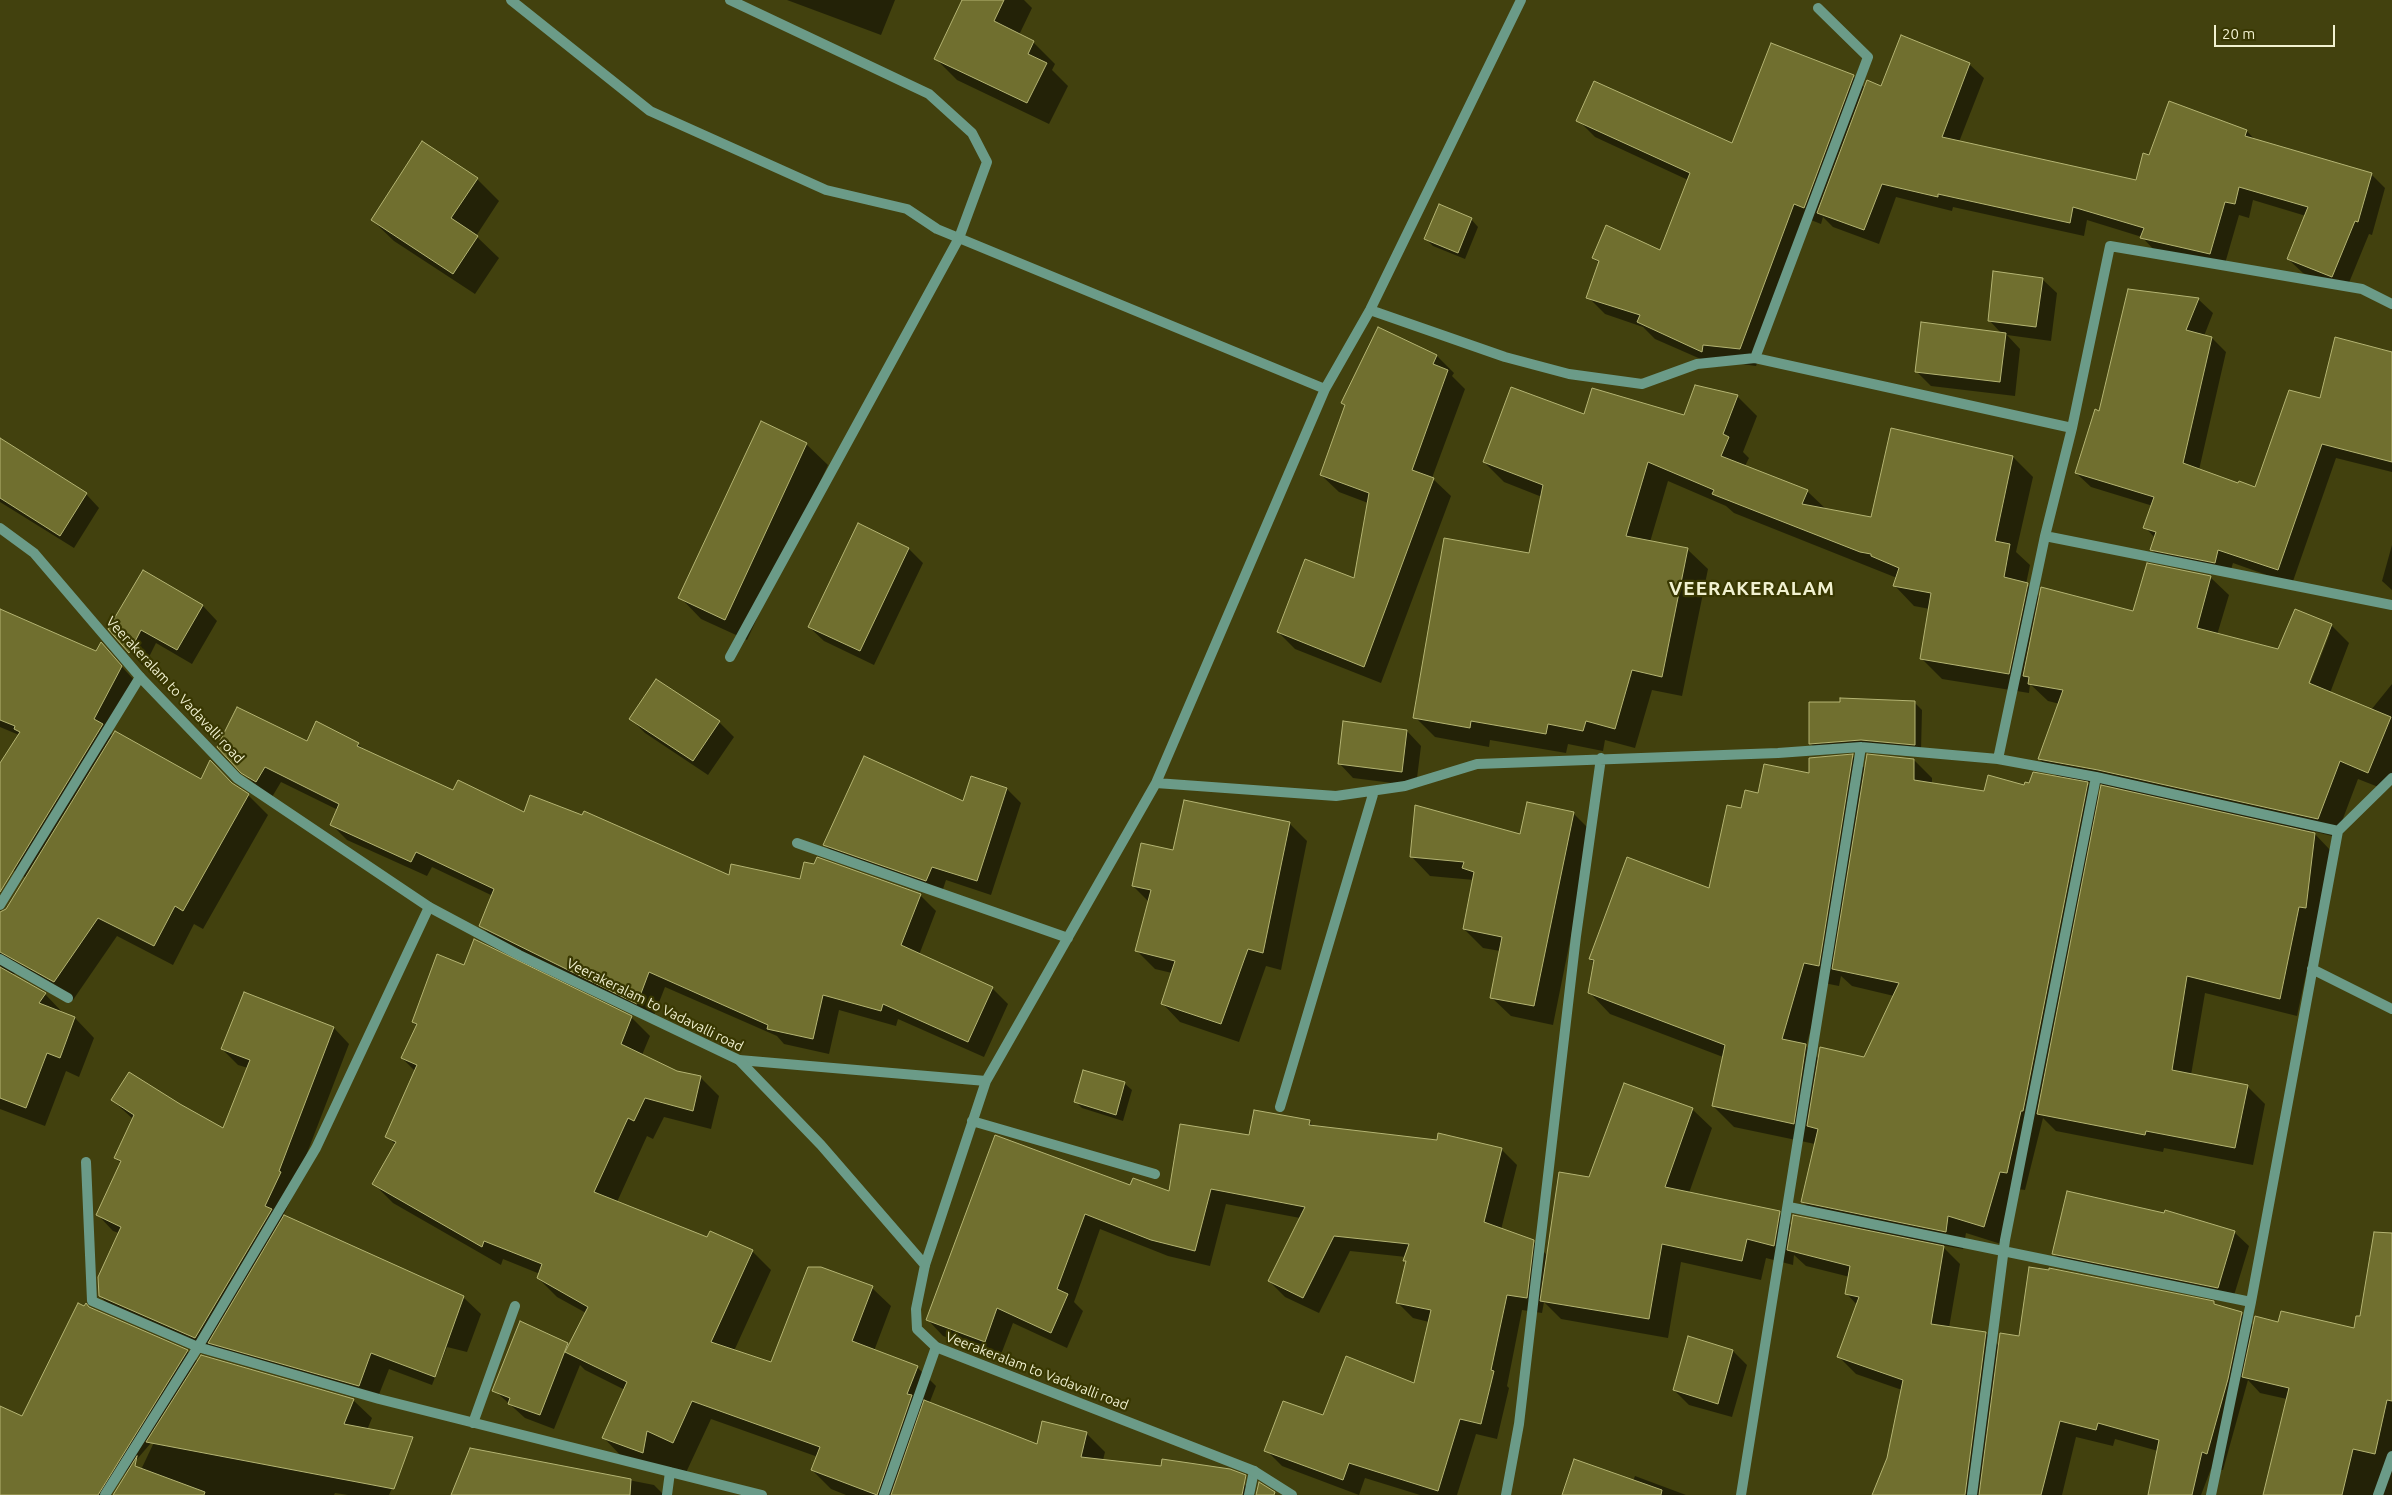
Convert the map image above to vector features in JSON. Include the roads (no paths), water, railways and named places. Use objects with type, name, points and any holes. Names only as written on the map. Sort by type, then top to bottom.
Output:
[{"type":"street","points":[[511,0],[650,111],[826,190],[908,209],[937,229],[1325,389]]},
{"type":"street","points":[[730,0],[929,94],[972,133],[987,162],[959,238],[730,658]]},
{"type":"street","points":[[925,1265],[986,1081],[1156,783],[1325,389],[1370,310],[1521,0]]},
{"type":"street","points":[[1755,358],[1868,57],[1818,8]]},
{"type":"street","points":[[1998,758],[2045,536],[2072,428],[2110,246],[2362,289],[2392,304]]},
{"type":"street","points":[[1370,310],[1505,357],[1569,374],[1642,384],[1697,364],[1755,358],[2072,428]]},
{"type":"street","name":"Veerakeralam to Vadavalli road","points":[[0,528],[34,552],[140,677],[237,778],[429,907],[519,955],[740,1060],[821,1145],[925,1265],[916,1309],[917,1329],[936,1347],[1254,1471],[1292,1495]]},
{"type":"street","points":[[2045,536],[2392,605]]},
{"type":"street","points":[[0,905],[140,677]]},
{"type":"street","points":[[1156,783],[1336,796],[1405,786],[1477,764],[1778,753],[1861,747],[1998,758],[2096,777],[2338,831]]},
{"type":"street","points":[[1741,1495],[1789,1207],[1861,747]]},
{"type":"street","points":[[1506,1495],[1519,1424],[1576,936],[1601,758]]},
{"type":"street","points":[[1972,1495],[2004,1253],[2096,777]]},
{"type":"street","points":[[2210,1495],[2251,1302],[2338,831],[2392,778]]},
{"type":"street","points":[[1280,1107],[1374,791]]},
{"type":"street","points":[[797,843],[1068,938]]},
{"type":"street","points":[[105,1495],[198,1347],[316,1148],[429,907]]},
{"type":"street","points":[[0,959],[68,998]]},
{"type":"street","points":[[2312,969],[2392,1009]]},
{"type":"street","points":[[740,1060],[986,1081]]},
{"type":"street","points":[[972,1121],[1155,1174]]},
{"type":"street","points":[[86,1162],[92,1301],[198,1347],[379,1399],[762,1495]]},
{"type":"street","points":[[1789,1207],[2004,1253],[2251,1302]]},
{"type":"street","points":[[473,1423],[516,1306]]},
{"type":"street","points":[[884,1495],[936,1347]]},
{"type":"street","points":[[2378,1495],[2392,1456]]},
{"type":"street","points":[[1249,1495],[1254,1471]]},
{"type":"street","points":[[667,1495],[670,1472]]},
{"type":"district","name":"VEERAKERALAM","points":[[1752,589]]}]
